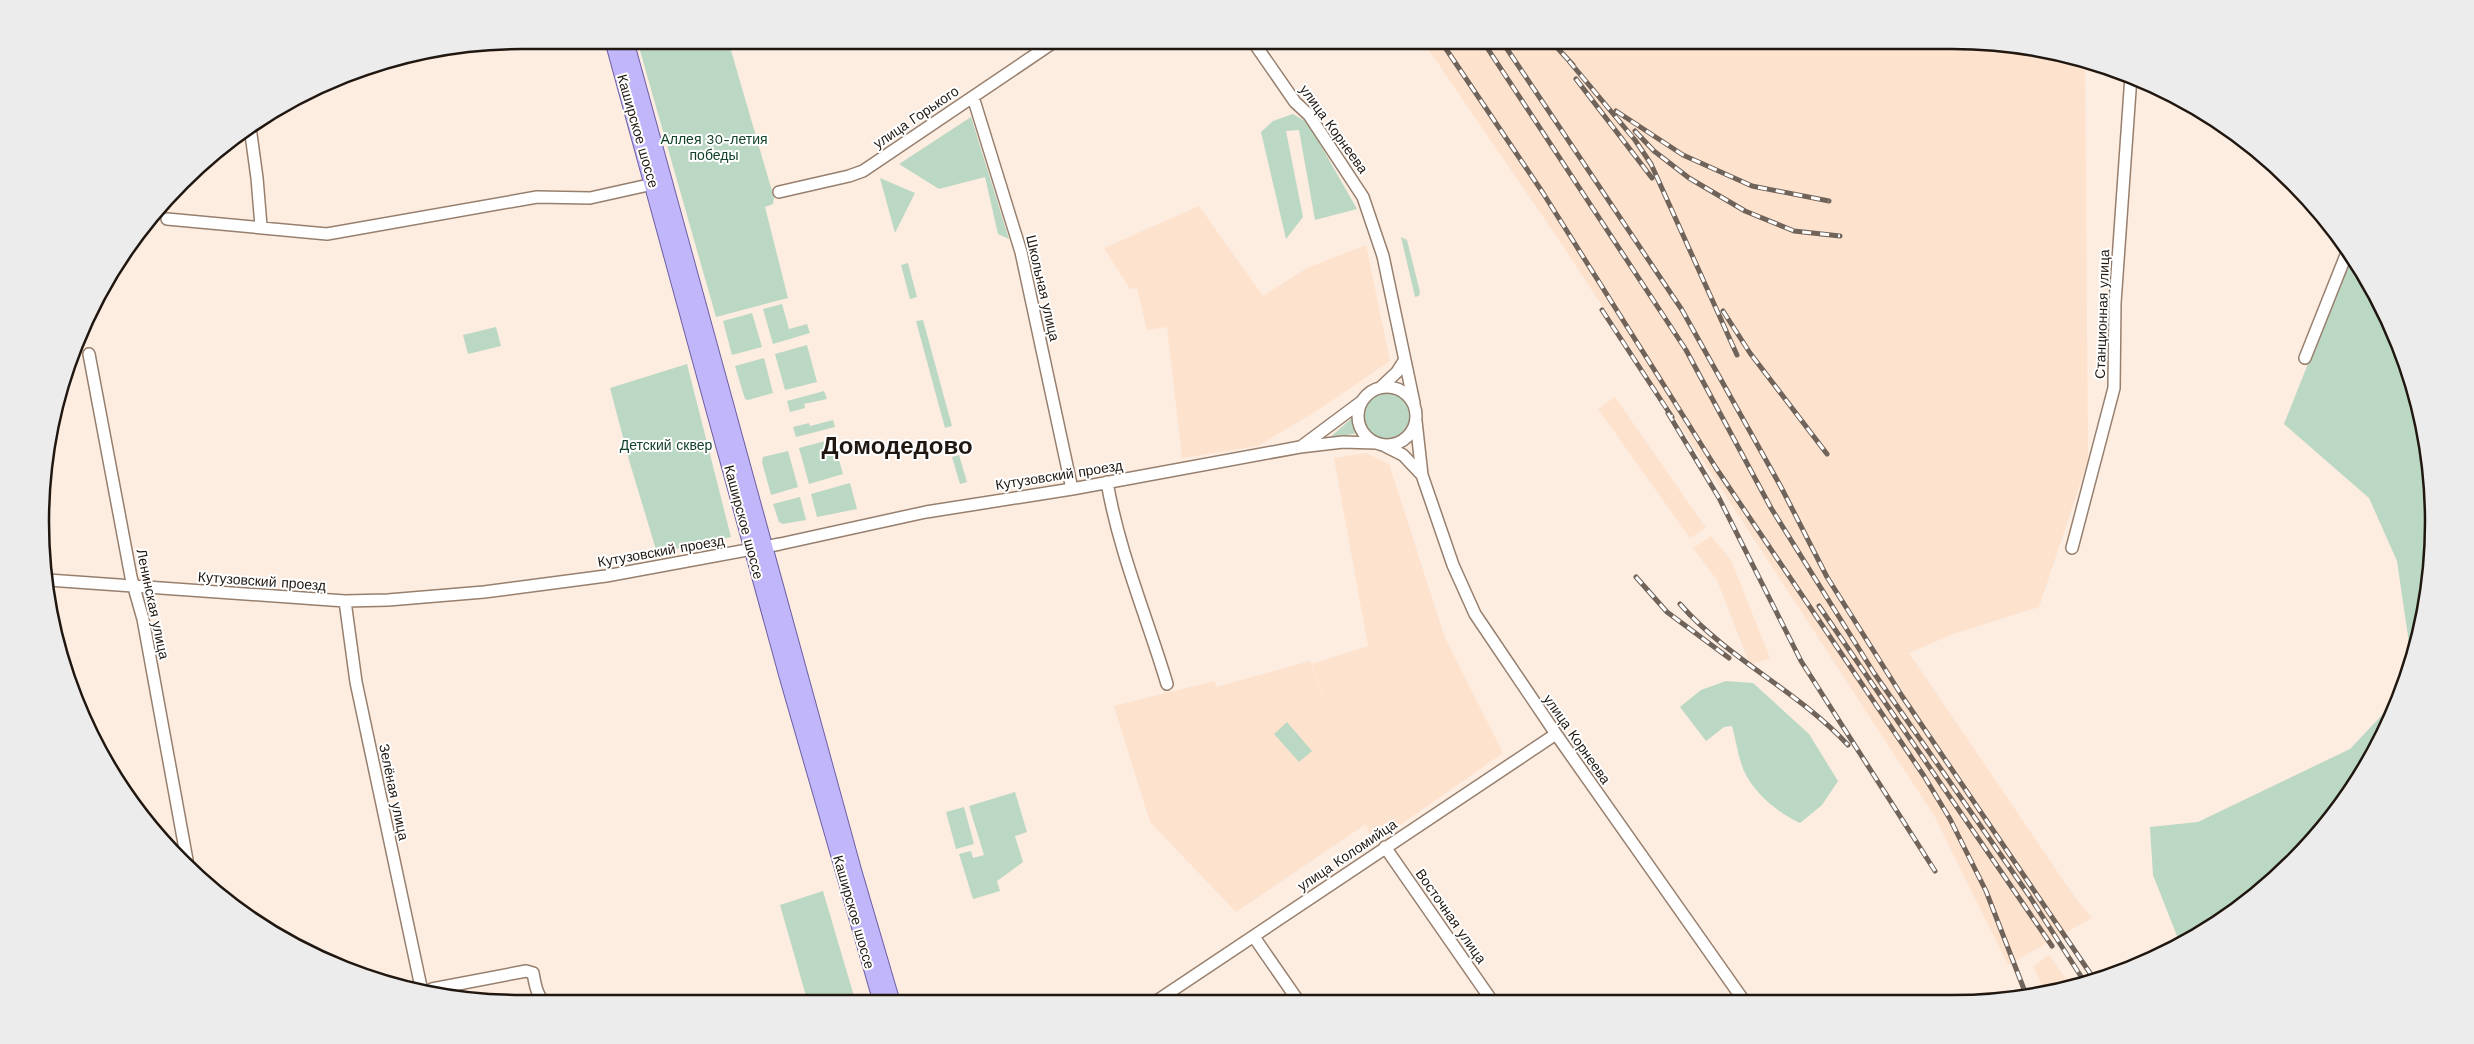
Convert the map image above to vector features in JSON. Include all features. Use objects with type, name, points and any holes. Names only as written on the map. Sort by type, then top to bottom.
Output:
[{"type":"main road","name":"Каширское шоссе","points":[[615,49],[758,548],[891,995]]},
{"type":"main road","name":"Каширское шоссе","points":[[628,49],[758,548],[878,995]]},
{"type":"street","name":"улица Горького","points":[[779,192],[863,171],[1045,49]]},
{"type":"street","name":"улица Корнеева","points":[[1258,49],[1295,102],[1314,121],[1363,197],[1383,256],[1414,403]]},
{"type":"street","name":"Станционная улица","points":[[2072,548],[2114,388],[2116,303],[2130,84]]},
{"type":"street","name":"Школьная улица","points":[[973,97],[1021,252],[1072,489]]},
{"type":"street","points":[[251,135],[261,226]]},
{"type":"street","points":[[166,219],[261,226],[327,234],[537,197],[590,198],[653,184]]},
{"type":"street","points":[[2305,358],[2345,258]]},
{"type":"street","name":"Ленинская улица","points":[[89,354],[134,586],[143,619],[186,856]]},
{"type":"street","points":[[1404,360],[1397,372],[1380,388],[1367,395],[1362,402],[1359,409],[1359,426],[1363,433],[1403,456],[1422,475]]},
{"type":"street","points":[[1380,388],[1398,389],[1414,403],[1416,420],[1410,435],[1404,440],[1380,444]]},
{"type":"street","points":[[1300,447],[1340,420],[1362,402]]},
{"type":"street","name":"улица Корнеева","points":[[1416,420],[1422,475],[1444,543],[1467,598],[1491,639],[1556,734],[1740,995]]},
{"type":"street","name":"Кутузовский проезд","points":[[53,580],[345,601],[408,598],[530,587],[664,567],[926,512],[1072,489],[1300,447],[1348,442],[1380,444]]},
{"type":"street","points":[[1107,482],[1116,529],[1129,573],[1168,684]]},
{"type":"street","name":"Зелёная улица","points":[[345,601],[356,682],[420,984]]},
{"type":"street","name":"улица Коломийца","points":[[1166,995],[1556,734]]},
{"type":"street","name":"Восточная улица","points":[[1385,847],[1488,995]]},
{"type":"street","points":[[1254,937],[1294,995]]},
{"type":"street","points":[[439,988],[526,971],[533,973],[536,990],[539,995]]},
{"type":"shaded area","points":[[1428,49],[1952,49],[2014,53],[2085,68],[2088,460],[2039,607],[1953,634],[1909,653],[2074,896],[2092,918],[2008,965],[1935,817],[1563,246]]},
{"type":"shaded area","points":[[1199,206],[1263,296],[1307,268],[1366,245],[1390,361],[1318,410],[1258,446],[1182,458],[1167,327],[1147,330],[1137,288],[1130,289],[1104,248]]},
{"type":"shaded area","points":[[1615,397],[1706,528],[1690,538],[1598,409]]},
{"type":"shaded area","points":[[1366,453],[1389,464],[1445,638],[1503,753],[1373,844],[1366,824],[1236,912],[1150,822],[1114,706],[1215,681],[1216,687],[1310,661],[1333,724],[1312,664],[1368,646],[1334,458]]},
{"type":"shaded area","points":[[1711,536],[1731,560],[1770,658],[1750,665],[1717,580],[1693,548]]},
{"type":"shaded area","points":[[2049,955],[2067,981],[2042,986],[2033,966]]},
{"type":"green space","name":"Аллея 30-летия победы","points":[[640,49],[731,49],[774,198],[773,204],[765,207],[788,298],[716,317]]},
{"type":"green space","points":[[1293,114],[1308,123],[1357,209],[1315,220],[1299,130],[1286,131],[1303,217],[1286,239],[1261,132],[1273,121]]},
{"type":"green space","points":[[971,117],[1009,239],[998,234],[985,177],[939,189],[899,164]]},
{"type":"green space","points":[[880,178],[915,193],[895,233]]},
{"type":"green space","points":[[1401,237],[1407,240],[1420,292],[1419,296],[1415,297]]},
{"type":"green space","points":[[908,263],[917,297],[910,299],[901,265]]},
{"type":"green space","points":[[2348,264],[2362,285],[2376,313],[2400,370],[2416,430],[2421,460],[2425,522],[2424,553],[2421,584],[2409,644],[2397,561],[2369,498],[2284,424]]},
{"type":"green space","points":[[782,304],[789,329],[807,324],[810,333],[773,344],[763,309]]},
{"type":"green space","points":[[752,313],[762,347],[732,355],[723,321]]},
{"type":"green space","points":[[923,320],[952,426],[945,428],[916,321]]},
{"type":"green space","points":[[496,327],[501,346],[468,354],[463,335]]},
{"type":"green space","points":[[807,345],[817,382],[785,390],[775,354]]},
{"type":"green space","points":[[764,358],[773,393],[748,400],[745,399],[735,366]]},
{"type":"green space","name":"Детский сквер","points":[[687,364],[731,537],[657,553],[610,388]]},
{"type":"green space","points":[[824,391],[827,399],[804,404],[805,408],[790,412],[787,401]]},
{"type":"green space","points":[[1387,392],[1396,394],[1404,399],[1409,407],[1411,416],[1409,425],[1404,433],[1396,438],[1387,440],[1378,438],[1370,433],[1365,425],[1363,416],[1365,407],[1370,399],[1378,394]]},
{"type":"green space","points":[[1352,418],[1353,427],[1357,433],[1328,439]]},
{"type":"green space","points":[[833,420],[835,427],[796,437],[793,427],[809,423],[810,426]]},
{"type":"green space","points":[[833,439],[843,474],[809,484],[799,448]]},
{"type":"green space","points":[[788,451],[798,487],[771,495],[762,462],[763,457]]},
{"type":"green space","points":[[959,455],[967,482],[960,484],[952,457]]},
{"type":"green space","points":[[850,483],[857,509],[817,517],[811,494]]},
{"type":"green space","points":[[800,497],[806,520],[783,524],[779,522],[773,504]]},
{"type":"green space","points":[[1726,681],[1753,683],[1809,734],[1838,781],[1822,805],[1800,823],[1768,802],[1754,787],[1744,771],[1740,760],[1732,726],[1724,727],[1706,741],[1680,707],[1701,690]]},
{"type":"green space","points":[[2392,695],[2362,759],[2327,810],[2287,857],[2240,897],[2178,938],[2153,875],[2150,827],[2198,822],[2350,749],[2382,715]]},
{"type":"green space","points":[[1287,722],[1312,751],[1299,762],[1274,734]]},
{"type":"green space","points":[[1015,792],[1027,832],[1015,836],[1023,862],[997,881],[1000,891],[973,899],[959,854],[971,851],[973,858],[984,855],[969,806]]},
{"type":"green space","points":[[964,807],[974,844],[956,849],[946,812]]},
{"type":"green space","points":[[823,891],[854,995],[806,995],[780,905]]},
{"type":"railway","points":[[1446,49],[1543,193],[1716,468],[1924,776],[1950,819],[1986,891],[2024,989]]},
{"type":"railway","points":[[1488,49],[1686,350],[1771,508],[1874,673],[2028,894],[2081,977]]},
{"type":"railway","points":[[1507,49],[1682,310],[1781,487],[1827,577],[1902,696],[2091,974]]},
{"type":"railway","points":[[1558,49],[1573,65]]},
{"type":"railway","points":[[1569,61],[1635,140],[1651,164],[1737,355]]},
{"type":"railway","points":[[1576,79],[1652,178]]},
{"type":"railway","points":[[1616,111],[1683,155],[1752,186],[1829,201]]},
{"type":"railway","points":[[1635,131],[1654,151],[1689,178],[1745,211],[1794,231],[1840,236]]},
{"type":"railway","points":[[1602,310],[1672,417]]},
{"type":"railway","points":[[1723,311],[1750,353],[1827,454]]},
{"type":"railway","points":[[1668,413],[1719,498],[1801,661],[1935,871]]},
{"type":"railway","points":[[1636,577],[1667,612],[1729,658]]},
{"type":"railway","points":[[1680,604],[1720,642],[1808,708],[1848,745]]},
{"type":"railway","points":[[1819,606],[2052,946]]},
{"type":"district","name":"Домодедово","points":[[897,446]]}]
